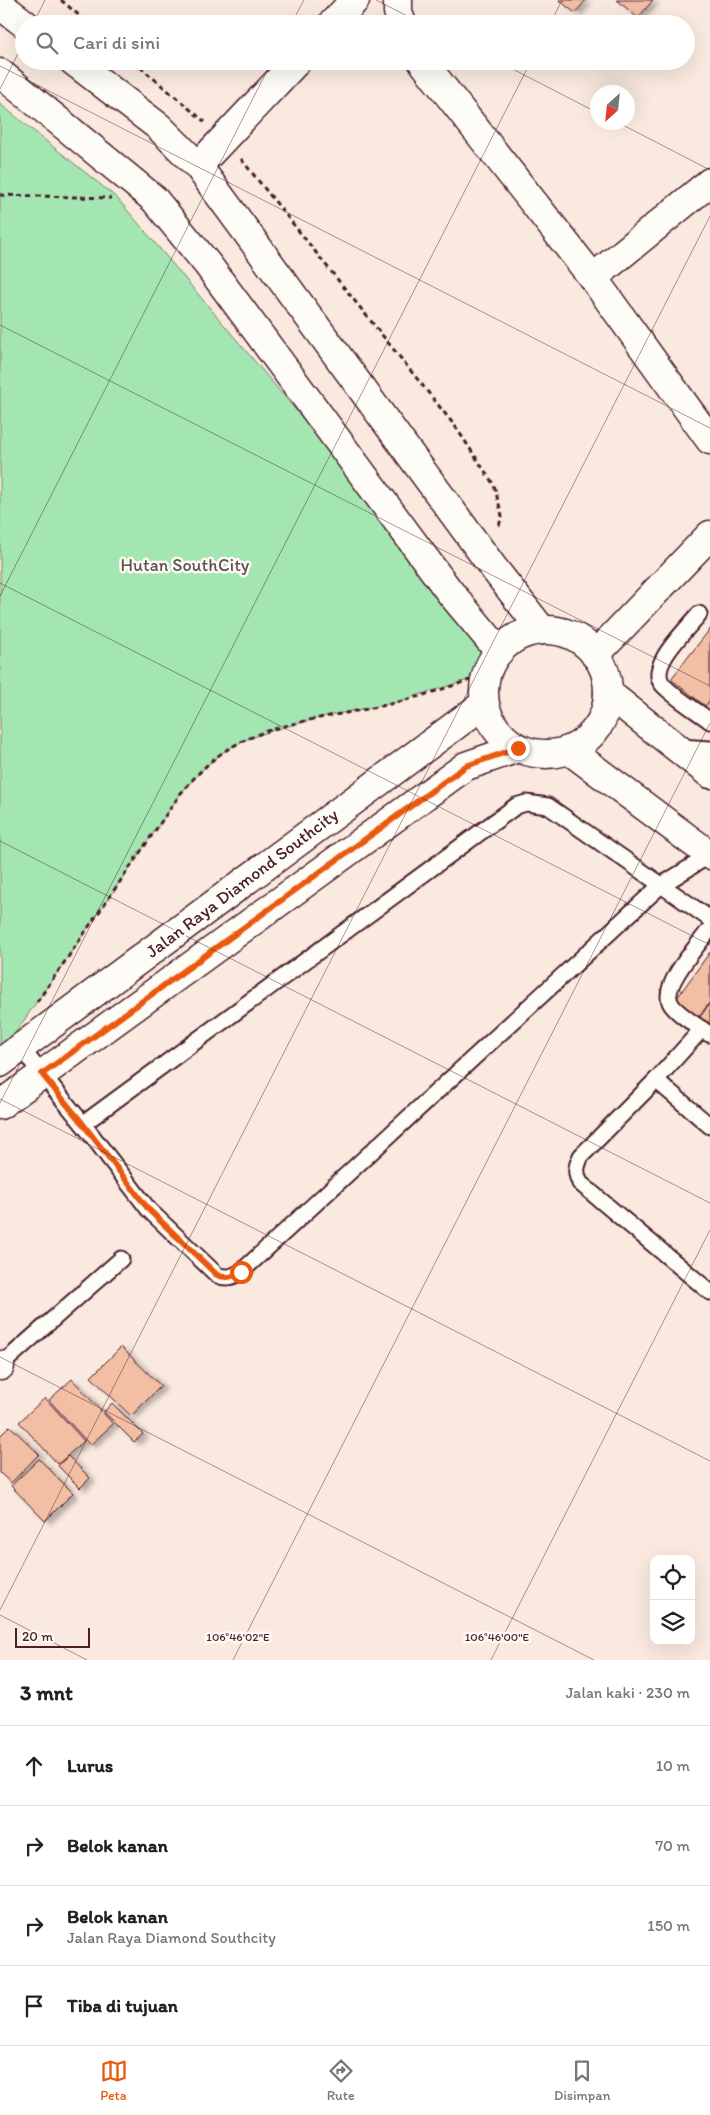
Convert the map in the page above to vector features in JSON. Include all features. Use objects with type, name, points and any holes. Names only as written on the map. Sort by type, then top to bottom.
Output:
[{"type":"street","points":[[341,15],[355,0]]},
{"type":"street","points":[[398,0],[399,15]]},
{"type":"street","points":[[0,5],[15,16]]},
{"type":"street","points":[[85,70],[160,128],[198,166],[488,560],[542,630]]},
{"type":"street","points":[[198,166],[288,70]]},
{"type":"street","points":[[429,70],[593,278],[710,440]]},
{"type":"street","points":[[0,73],[154,200],[208,265],[449,591],[499,651]]},
{"type":"street","points":[[593,278],[710,182]]},
{"type":"street","points":[[595,655],[710,535]]},
{"type":"street","points":[[542,630],[562,632],[581,641],[595,655],[605,673],[608,693],[603,717],[589,737],[569,750],[543,755],[518,748],[502,738],[491,722],[484,704],[485,675],[499,651],[518,636],[542,630]]},
{"type":"street","points":[[608,693],[710,774]]},
{"type":"street","name":"Jalan Raya Diamond Southcity","points":[[10,1055],[484,704]]},
{"type":"street","name":"Jalan Raya Diamond Southcity","points":[[0,1105],[466,766],[518,748]]},
{"type":"street","points":[[569,750],[710,855]]},
{"type":"lane","points":[[699,614],[661,661],[658,673],[662,684],[710,721]]},
{"type":"lane","points":[[673,746],[710,749]]},
{"type":"lane","points":[[83,1124],[516,806],[526,803],[548,806],[660,886],[710,919]]},
{"type":"lane","points":[[10,1055],[42,1074],[149,1210],[217,1275],[224,1278],[232,1277],[241,1272],[660,886],[710,855]]},
{"type":"lane","points":[[710,929],[672,982],[669,992],[670,1002],[706,1032],[581,1156],[576,1166],[576,1174],[580,1183],[710,1292]]},
{"type":"lane","points":[[656,1080],[710,1126]]},
{"type":"lane","points":[[0,1365],[121,1259]]},
{"type":"path","points":[[61,0],[78,15]]},
{"type":"path","points":[[144,70],[224,138],[455,426],[494,485],[502,516],[488,560]]},
{"type":"path","points":[[0,195],[154,200]]},
{"type":"path","points":[[33,1007],[181,793],[204,768],[223,752],[245,740],[274,730],[393,703],[485,675]]},
{"type":"green space","name":"Hutan SouthCity","points":[[0,104],[117,198],[499,651],[485,675],[393,703],[322,717],[274,730],[245,740],[223,752],[204,768],[181,793],[0,1055]]},
{"type":"building","points":[[559,0],[586,0],[575,13]]},
{"type":"building","points":[[617,0],[653,0],[640,15],[634,15]]},
{"type":"building","points":[[710,629],[710,700],[705,706],[671,679]]},
{"type":"building","points":[[710,952],[710,1002],[697,1019],[674,1002]]},
{"type":"building","points":[[710,1003],[710,1028],[698,1020]]},
{"type":"building","points":[[121,1347],[161,1386],[131,1416],[91,1377]]},
{"type":"building","points":[[72,1379],[113,1424],[90,1445],[49,1400]]},
{"type":"building","points":[[45,1398],[84,1441],[58,1464],[19,1422]]},
{"type":"building","points":[[112,1403],[143,1434],[134,1442],[104,1412]]},
{"type":"building","points":[[10,1426],[39,1454],[11,1483],[0,1473],[0,1436]]},
{"type":"building","points":[[68,1456],[90,1478],[80,1488],[58,1466]]},
{"type":"building","points":[[39,1459],[73,1493],[45,1521],[11,1486]]},
{"type":"route","points":[[241,1272],[232,1277],[224,1278],[217,1275],[149,1210],[42,1074],[466,766],[518,748]]}]
